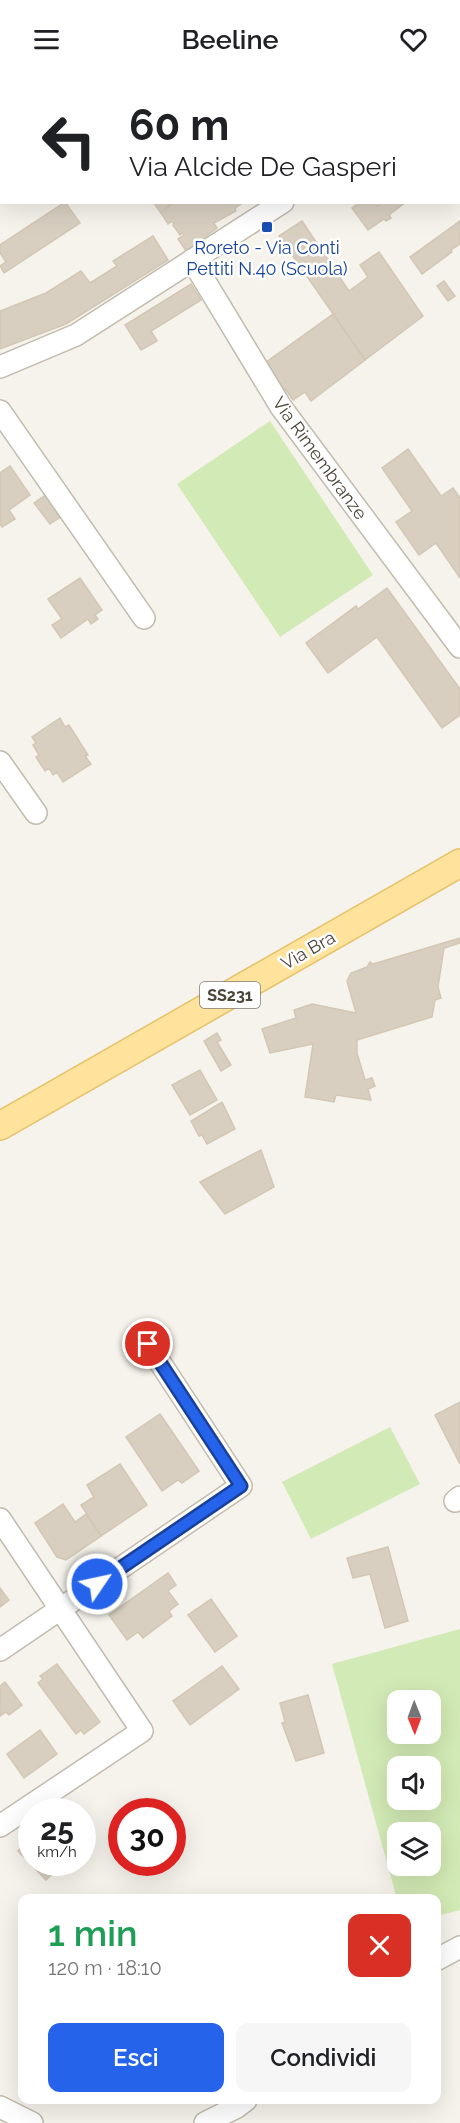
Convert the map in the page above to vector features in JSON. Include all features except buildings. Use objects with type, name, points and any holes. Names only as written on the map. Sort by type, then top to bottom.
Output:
[{"type":"main road","name":"Via Bra","points":[[0,1126],[460,863]]},
{"type":"street","points":[[0,367],[76,335],[280,204]]},
{"type":"street","name":"Via Rimembranze","points":[[192,260],[281,407],[460,647]]},
{"type":"street","points":[[0,411],[144,618]]},
{"type":"street","points":[[0,762],[36,813]]},
{"type":"street","points":[[0,1650],[241,1486],[148,1344]]},
{"type":"street","points":[[0,1519],[142,1731],[0,1826]]},
{"type":"street","points":[[441,1957],[460,1947]]},
{"type":"street","points":[[205,2123],[241,2104]]},
{"type":"street","points":[[0,2107],[32,2123]]},
{"type":"green space","points":[[270,421],[373,575],[280,637],[177,484]]},
{"type":"green space","points":[[390,1427],[420,1484],[311,1539],[282,1482]]},
{"type":"green space","points":[[460,1629],[460,1910],[441,1915],[441,1894],[396,1894],[391,1876],[441,1876],[441,1822],[387,1822],[387,1863],[332,1664]]},
{"type":"place","name":"Roreto - Via Conti Pettiti N.40 (Scuola)","points":[[267,227]]},
{"type":"route","points":[[97,1584],[241,1486],[148,1344]]}]
